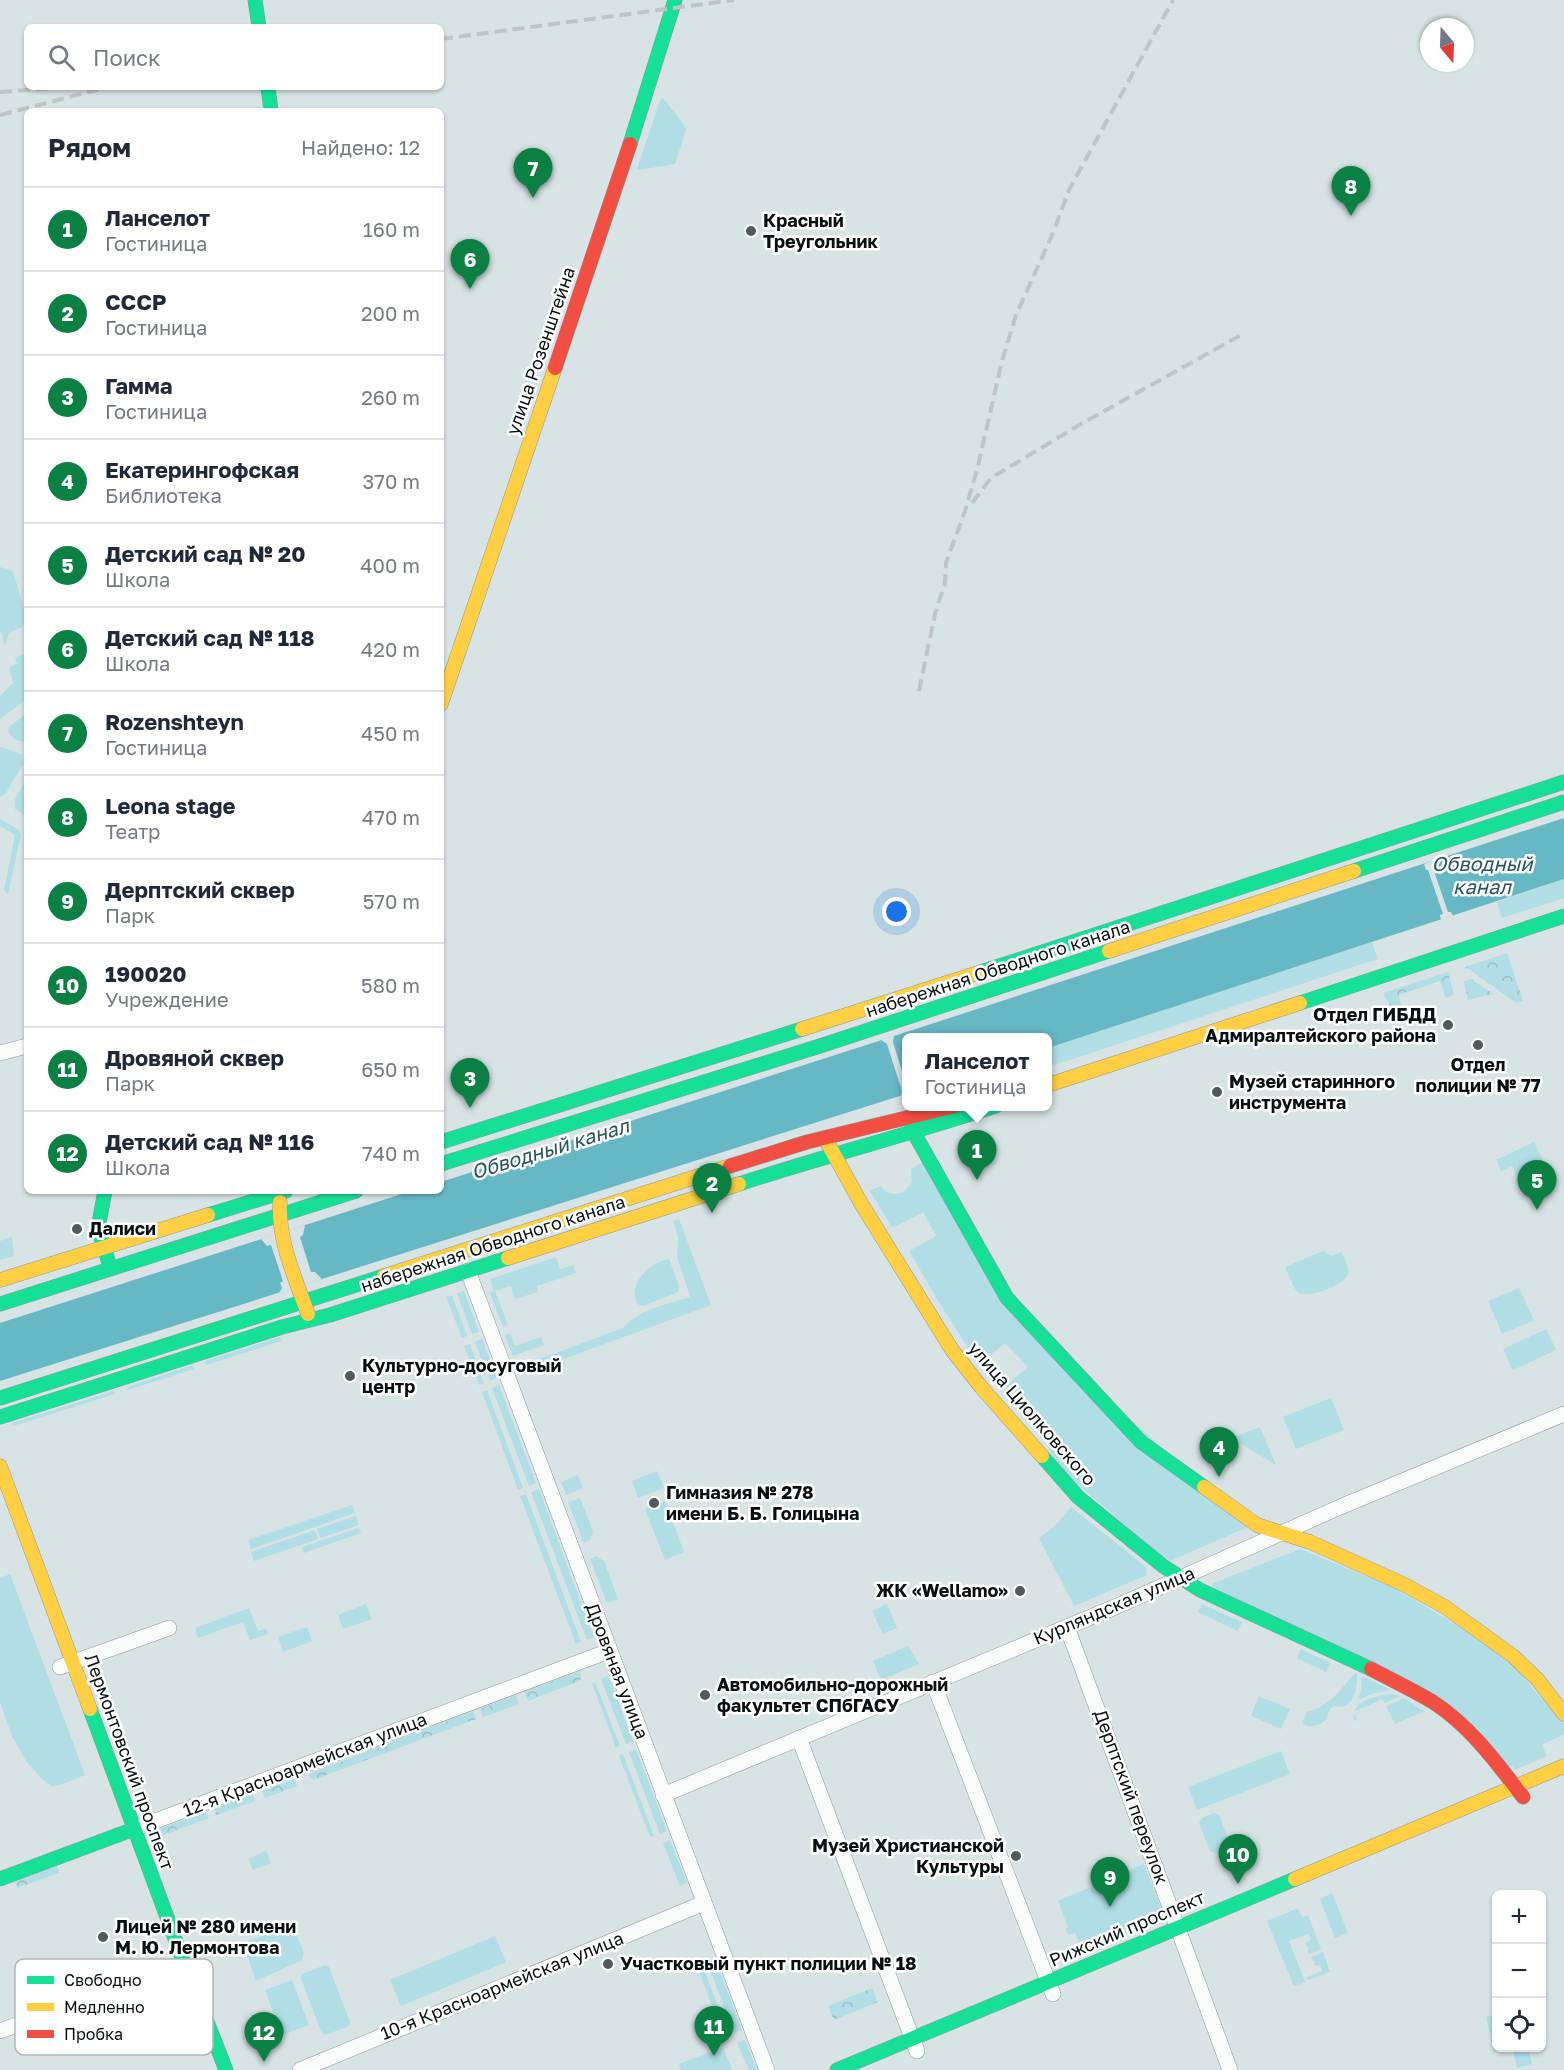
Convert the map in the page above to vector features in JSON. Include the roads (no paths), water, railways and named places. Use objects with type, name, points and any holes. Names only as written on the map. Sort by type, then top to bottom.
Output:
[{"type":"main road","points":[[255,0],[259,24]]},
{"type":"main road","name":"улица Розенштейна","points":[[444,695],[583,286],[674,5]]},
{"type":"main road","points":[[268,90],[271,108]]},
{"type":"main road","name":"набережная Обводного канала","points":[[444,1141],[922,991],[1564,782]]},
{"type":"main road","name":"набережная Обводного канала","points":[[444,1163],[862,1032],[1564,802]]},
{"type":"main road","points":[[1052,1083],[1564,916]]},
{"type":"main road","name":"набережная Обводного канала","points":[[0,1398],[825,1137],[938,1111]]},
{"type":"main road","name":"набережная Обводного канала","points":[[0,1417],[282,1327],[468,1271],[832,1154],[914,1133],[983,1111]]},
{"type":"main road","points":[[909,1118],[914,1133],[1007,1298],[1141,1442],[1257,1525],[1310,1542],[1405,1585],[1445,1607],[1513,1656],[1538,1680],[1564,1714]]},
{"type":"main road","name":"улица Циолковского","points":[[825,1137],[832,1154],[882,1239],[952,1350],[981,1387],[1078,1497],[1181,1578],[1216,1598],[1369,1668],[1420,1694],[1465,1730],[1493,1757],[1519,1792]]},
{"type":"main road","points":[[104,1194],[98,1228],[111,1269]]},
{"type":"main road","points":[[0,1280],[274,1194]]},
{"type":"main road","points":[[282,1194],[279,1215],[281,1233],[310,1320]]},
{"type":"main road","points":[[0,1304],[346,1194]]},
{"type":"main road","name":"Лермонтовский проспект","points":[[0,1466],[66,1665],[173,1959]]},
{"type":"main road","name":"Лермонтовский проспект","points":[[0,1505],[48,1635],[66,1665]]},
{"type":"main road","name":"Рижский проспект","points":[[837,2070],[915,2044],[1519,1792],[1564,1766]]},
{"type":"main road","name":"Рижский проспект","points":[[1519,1792],[1564,1780]]},
{"type":"main road","name":"12-я Красноармейская улица","points":[[0,1879],[128,1831]]},
{"type":"main road","name":"Лермонтовский проспект","points":[[213,2043],[226,2070]]},
{"type":"main road","name":"Рижский проспект","points":[[872,2070],[915,2044]]},
{"type":"street","points":[[0,1053],[24,1047]]},
{"type":"street","name":"Дровяная улица","points":[[468,1271],[767,2070]]},
{"type":"street","name":"Курляндская улица","points":[[663,1795],[1067,1627],[1340,1507],[1564,1414]]},
{"type":"street","name":"Дерптский переулок","points":[[1067,1627],[1230,2070]]},
{"type":"street","points":[[66,1665],[169,1628]]},
{"type":"street","name":"12-я Красноармейская улица","points":[[128,1831],[609,1651]]},
{"type":"street","points":[[933,1682],[1050,1988]]},
{"type":"street","points":[[799,1738],[915,2044]]},
{"type":"street","name":"10-я Красноармейская улица","points":[[300,2070],[704,1903]]},
{"type":"street","points":[[0,2031],[15,2026]]},
{"type":"water","name":"Обводный канал","points":[[1564,818],[1564,879],[1052,1047],[1052,1033],[903,1033]]},
{"type":"water","name":"Обводный канал","points":[[902,1033],[902,1095],[0,1381],[0,1323],[402,1194],[444,1194],[444,1181]]},
{"type":"railway","points":[[444,39],[734,0]]},
{"type":"railway","points":[[919,691],[935,614],[945,583],[946,563],[977,470],[1002,361],[1016,315],[1053,233],[1069,190],[1173,0]]},
{"type":"railway","points":[[0,92],[27,90]]},
{"type":"railway","points":[[27,108],[96,90]]},
{"type":"railway","points":[[0,115],[24,109]]},
{"type":"railway","points":[[972,503],[991,478],[1081,424],[1241,335]]},
{"type":"place","name":"Rozenshteyn","points":[[533,198]]},
{"type":"place","name":"Leona stage","points":[[1351,216]]},
{"type":"place","name":"Красный Треугольник","points":[[751,231]]},
{"type":"place","name":"Детский сад № 118","points":[[470,289]]},
{"type":"place","name":"Отдел ГИБДД Адмиралтейского района","points":[[1448,1025]]},
{"type":"place","name":"Отдел полиции № 77","points":[[1478,1045]]},
{"type":"place","name":"Музей старинного инструмента","points":[[1217,1092]]},
{"type":"place","name":"Гамма","points":[[470,1108]]},
{"type":"place","name":"Ланселот","points":[[977,1180]]},
{"type":"place","name":"Детский сад № 20","points":[[1537,1210]]},
{"type":"place","name":"СССР","points":[[712,1213]]},
{"type":"place","name":"Далиси","points":[[77,1229]]},
{"type":"place","name":"Культурно-досуговый центр","points":[[350,1376]]},
{"type":"place","name":"Екатерингофская","points":[[1219,1477]]},
{"type":"place","name":"Гимназия № 278 имени Б. Б. Голицына","points":[[654,1503]]},
{"type":"place","name":"ЖК «Wellamo»","points":[[1020,1591]]},
{"type":"place","name":"Автомобильно-дорожный факультет СПбГАСУ","points":[[705,1695]]},
{"type":"place","name":"Музей Христианской Культуры","points":[[1016,1856]]},
{"type":"place","name":"190020","points":[[1238,1884]]},
{"type":"place","name":"Дерптский сквер","points":[[1110,1907]]},
{"type":"place","name":"Лицей № 280 имени М. Ю. Лермонтова","points":[[103,1937]]},
{"type":"place","name":"Участковый пункт полиции № 18","points":[[608,1964]]},
{"type":"place","name":"Дровяной сквер","points":[[714,2056]]},
{"type":"place","name":"Детский сад № 116","points":[[264,2062]]}]
